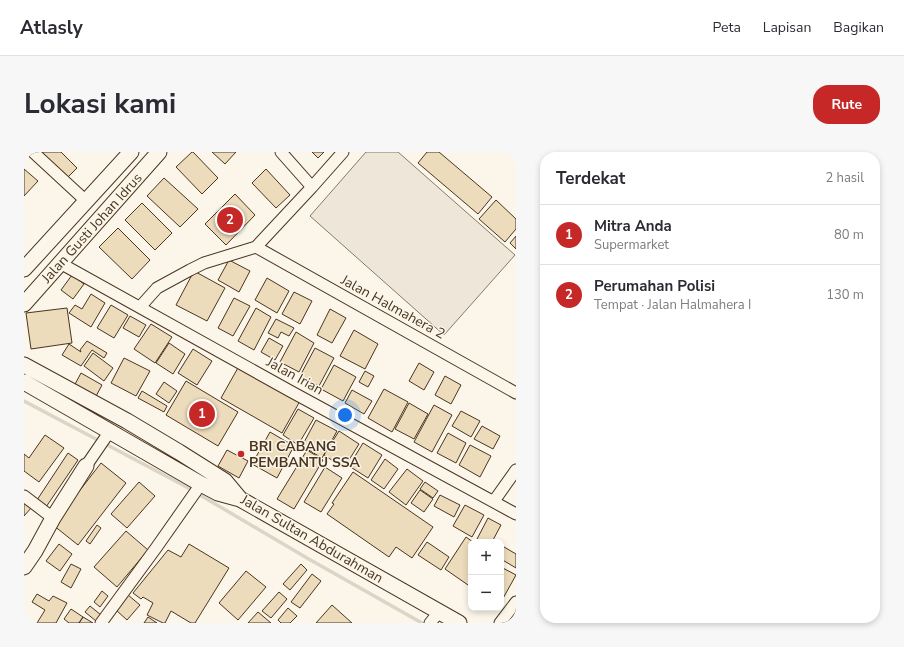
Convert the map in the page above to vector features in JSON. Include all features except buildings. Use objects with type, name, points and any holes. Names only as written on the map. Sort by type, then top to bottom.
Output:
[{"type":"street","points":[[33,152],[86,201]]},
{"type":"street","name":"Jalan Gusti Johan Idrus","points":[[25,267],[131,152]]},
{"type":"street","name":"Jalan Gusti Johan Idrus","points":[[24,304],[159,152]]},
{"type":"street","points":[[281,152],[312,187]]},
{"type":"street","points":[[140,307],[157,288],[190,270],[204,263],[256,247],[343,152]]},
{"type":"street","name":"Jalan Halmahera 2","points":[[256,247],[516,393]]},
{"type":"street","name":"Jalan Irian","points":[[60,262],[290,391],[516,514]]},
{"type":"street","name":"Jalan Sultan Abdurahman","points":[[24,365],[127,421],[179,452],[225,481],[240,499],[433,619],[459,623]]},
{"type":"street","points":[[24,382],[201,484],[218,493],[240,499]]},
{"type":"street","points":[[24,567],[35,551],[53,518],[109,431]]},
{"type":"street","points":[[494,501],[516,470]]},
{"type":"street","points":[[101,623],[201,484]]},
{"type":"street","points":[[24,496],[53,518]]},
{"type":"street","points":[[500,623],[516,602]]},
{"type":"shaded area","points":[[366,152],[398,152],[515,255],[444,335],[310,216]]},
{"type":"waterway","points":[[24,401],[183,485],[307,558],[422,623]]},
{"type":"place","name":"Perumahan Polisi","points":[[230,220]]},
{"type":"place","name":"Mitra Anda","points":[[202,414]]},
{"type":"place","name":"BRI CABANG PEMBANTU SSA","points":[[241,454]]}]
